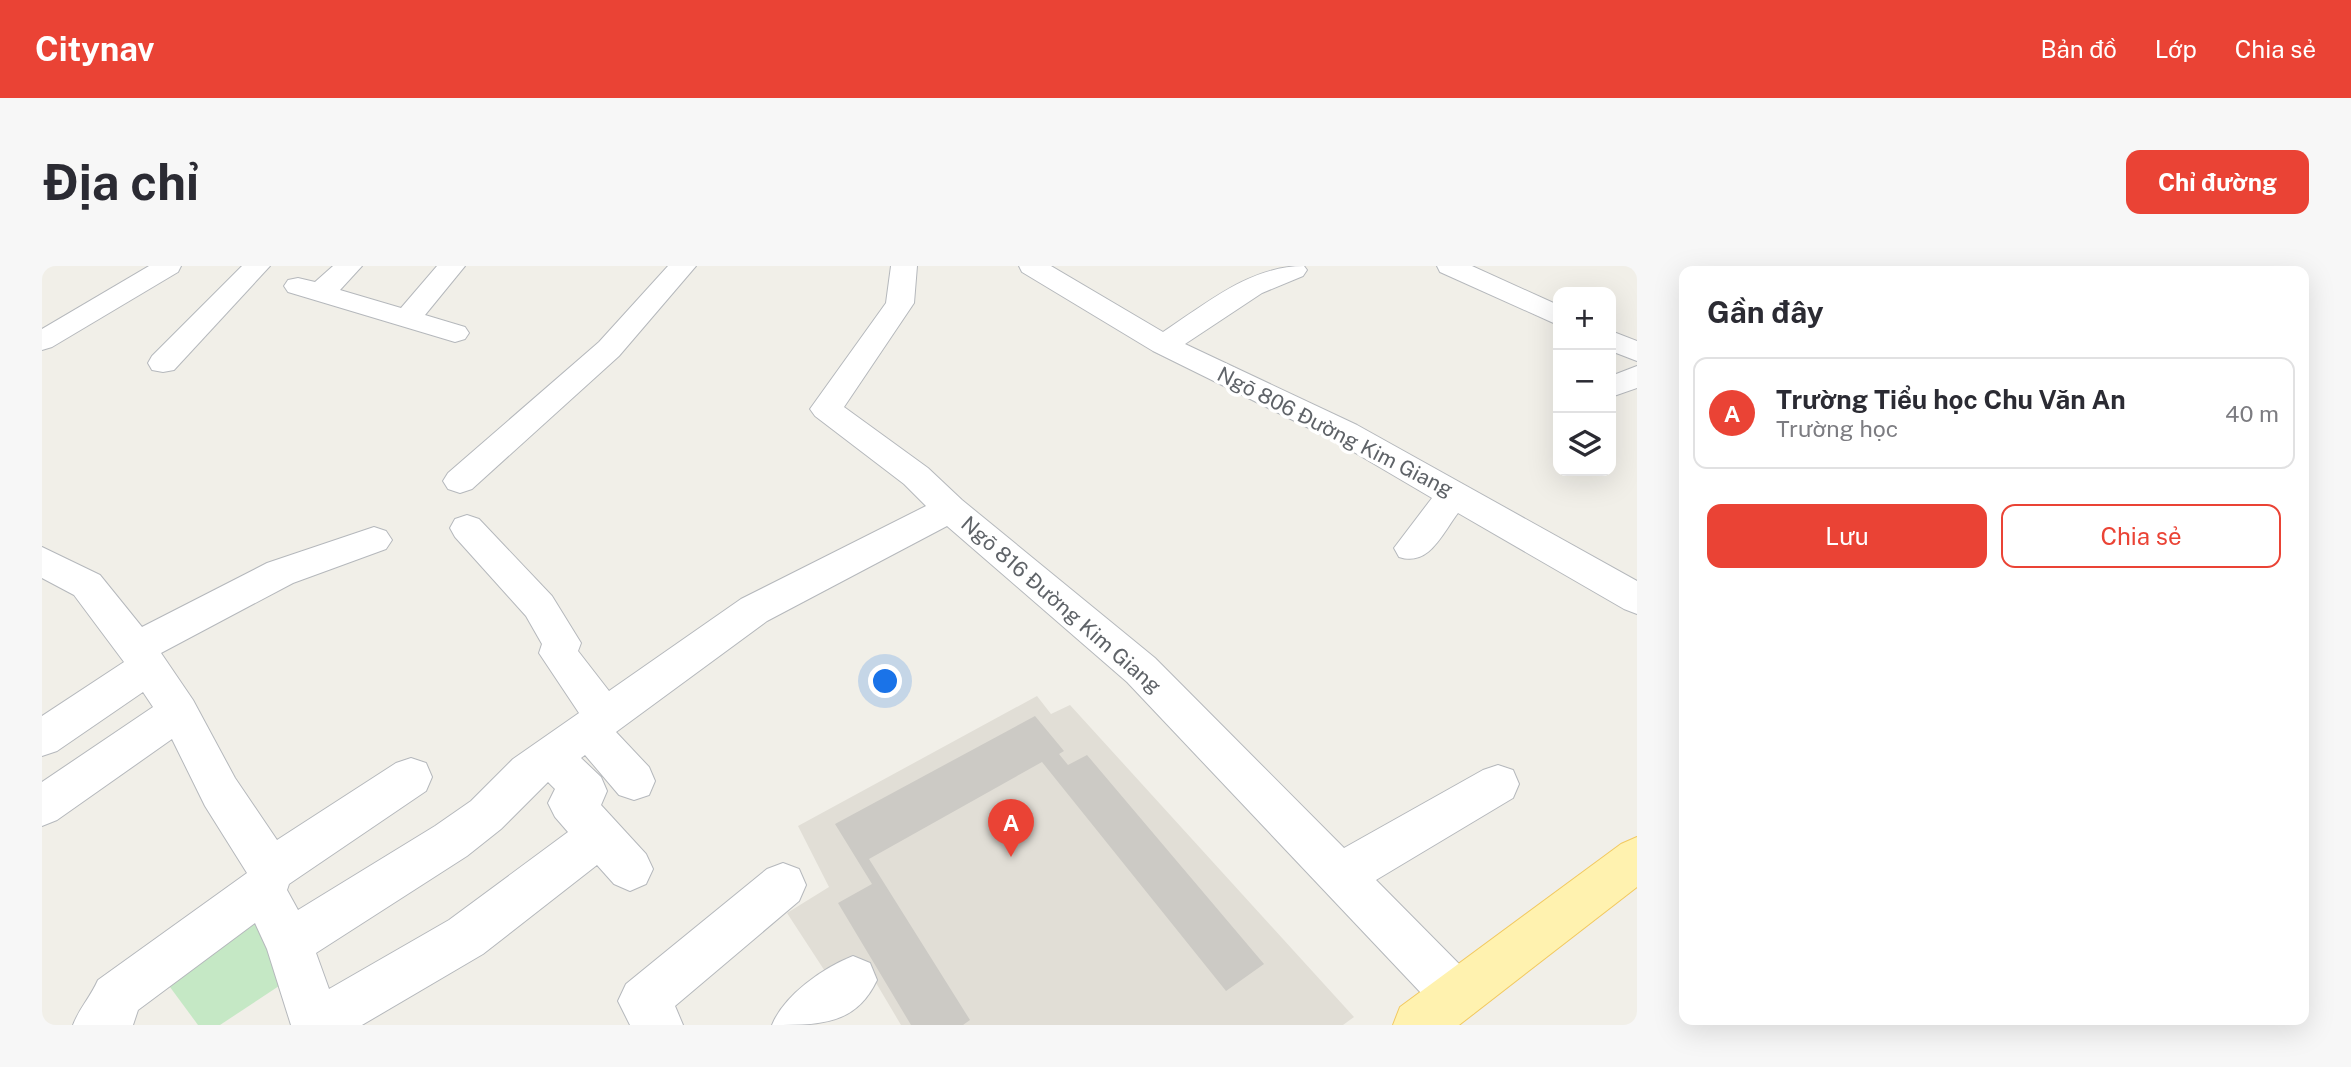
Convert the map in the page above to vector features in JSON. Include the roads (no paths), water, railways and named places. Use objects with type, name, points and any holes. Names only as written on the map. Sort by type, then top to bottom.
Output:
[{"type":"main road","points":[[1418,1025],[1637,859]]},
{"type":"street","points":[[42,324],[142,266]]},
{"type":"street","points":[[42,341],[168,266]]},
{"type":"street","points":[[163,363],[257,266]]},
{"type":"street","points":[[349,266],[309,289],[455,333]]},
{"type":"street","points":[[407,318],[452,266]]},
{"type":"street","points":[[460,481],[609,348],[683,266]]},
{"type":"street","name":"Ngõ 816 Đường Kim Giang","points":[[904,266],[900,303],[826,409],[916,476],[950,509],[1141,670],[1457,996]]},
{"type":"street","name":"Ngõ 806 Đường Kim Giang","points":[[1032,266],[1163,345],[1346,433],[1637,599]]},
{"type":"street","points":[[1450,266],[1553,314]]},
{"type":"street","points":[[1163,345],[1252,287],[1293,270]]},
{"type":"street","points":[[1616,342],[1637,352]]},
{"type":"street","points":[[1616,385],[1637,376]]},
{"type":"street","points":[[1412,548],[1454,494]]},
{"type":"street","points":[[289,943],[418,864],[486,815],[528,772],[754,610],[950,509]]},
{"type":"street","points":[[467,528],[539,606],[562,643],[558,653],[595,722],[634,781]]},
{"type":"street","points":[[42,738],[142,658],[280,573],[374,540]]},
{"type":"street","points":[[42,561],[86,585],[179,712],[267,880],[316,1024],[466,937],[587,845]]},
{"type":"street","points":[[42,806],[179,712]]},
{"type":"street","points":[[550,756],[586,791],[570,803],[630,869]]},
{"type":"street","points":[[98,1025],[112,1015],[115,997],[267,880],[411,777]]},
{"type":"street","points":[[1341,875],[1498,784]]},
{"type":"street","points":[[649,1021],[643,1001],[783,885]]},
{"type":"street","points":[[797,1025],[853,980]]},
{"type":"place","name":"Trường Tiểu học Chu Văn An","points":[[1011,857]]}]
